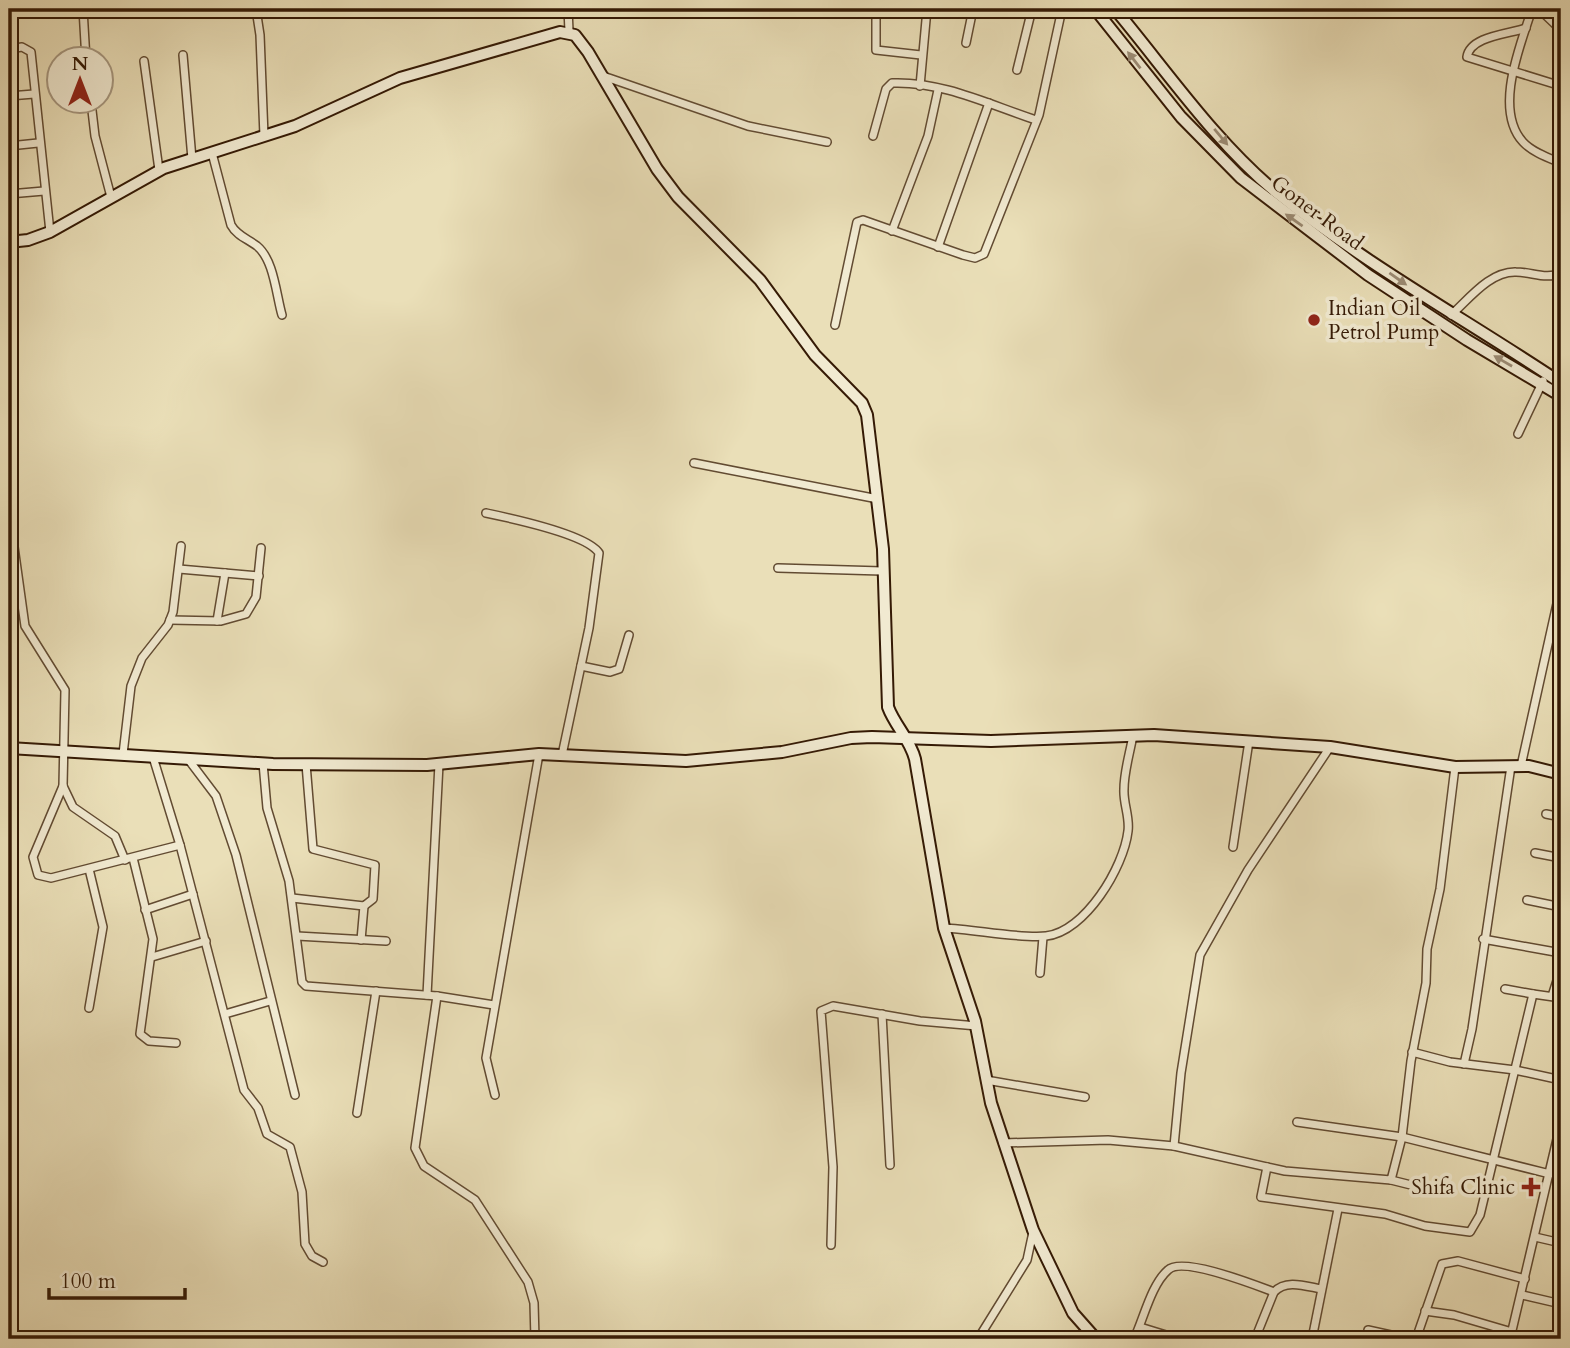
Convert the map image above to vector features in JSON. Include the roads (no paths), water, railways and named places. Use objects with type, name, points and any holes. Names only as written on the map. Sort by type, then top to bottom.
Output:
[{"type":"street","points":[[83,9],[85,46]]},
{"type":"street","points":[[256,9],[260,35],[264,136]]},
{"type":"street","points":[[568,9],[569,32],[588,52],[657,169],[678,197],[760,280],[815,355],[862,403],[867,415],[878,499],[888,707],[898,728],[908,739],[915,759],[944,928],[976,1026],[986,1080],[1003,1143],[1033,1230],[1073,1313],[1096,1339]]},
{"type":"street","points":[[876,9],[876,50],[921,55]]},
{"type":"street","points":[[920,86],[926,9]]},
{"type":"street","points":[[966,43],[973,9]]},
{"type":"street","points":[[1017,70],[1032,9]]},
{"type":"street","points":[[835,325],[854,225],[863,220],[975,258],[984,254],[1036,120],[1062,9]]},
{"type":"street","name":"Goner Road","points":[[1095,9],[1181,117],[1241,178],[1280,211],[1425,314],[1544,378],[1561,383]]},
{"type":"street","name":"Goner Road","points":[[1115,9],[1229,146],[1276,192],[1544,378],[1561,396]]},
{"type":"street","points":[[1532,9],[1509,94],[1515,129],[1522,141],[1561,163]]},
{"type":"street","points":[[1539,9],[1561,30]]},
{"type":"street","points":[[1526,28],[1479,42],[1467,52],[1467,57],[1561,86]]},
{"type":"street","points":[[9,243],[50,232],[159,170],[264,136],[412,74],[569,32]]},
{"type":"street","points":[[9,49],[22,47],[31,52],[38,143],[50,232]]},
{"type":"street","points":[[183,55],[192,159]]},
{"type":"street","points":[[144,61],[159,170]]},
{"type":"street","points":[[603,76],[726,119],[827,142]]},
{"type":"street","points":[[873,136],[886,89],[892,83],[920,86],[989,103],[1036,120]]},
{"type":"street","points":[[892,231],[928,136],[938,90]]},
{"type":"street","points":[[9,96],[34,94]]},
{"type":"street","points":[[938,247],[989,103]]},
{"type":"street","points":[[1181,117],[1195,105]]},
{"type":"street","points":[[93,116],[111,197]]},
{"type":"street","points":[[9,146],[38,143]]},
{"type":"street","points":[[212,153],[231,225],[235,232],[258,247],[266,258],[282,315]]},
{"type":"street","points":[[9,194],[44,191]]},
{"type":"street","points":[[1451,315],[1492,279],[1502,274],[1515,272],[1544,276],[1561,273]]},
{"type":"street","points":[[1518,434],[1544,378]]},
{"type":"street","points":[[694,463],[878,499]]},
{"type":"street","points":[[486,513],[550,528],[591,545],[599,553],[600,562],[581,666],[562,755]]},
{"type":"street","points":[[9,534],[14,547],[25,626],[65,690],[63,786],[73,807],[115,836],[129,859],[153,939],[140,1034],[149,1041],[176,1043]]},
{"type":"street","points":[[123,754],[135,671],[170,620],[181,546]]},
{"type":"street","points":[[170,620],[218,621],[246,614],[256,597],[261,548]]},
{"type":"street","points":[[778,568],[882,571]]},
{"type":"street","points":[[179,569],[259,576]]},
{"type":"street","points":[[218,621],[225,573]]},
{"type":"street","points":[[1464,1064],[1472,1028],[1483,939],[1490,914],[1495,857],[1558,599]]},
{"type":"street","points":[[581,666],[610,672],[619,669],[629,635]]},
{"type":"street","points":[[9,748],[264,763],[439,764],[539,754],[686,761],[782,752],[851,738],[991,741],[1133,735],[1330,747],[1455,767],[1516,766],[1561,774]]},
{"type":"street","points":[[944,928],[1043,937],[1069,926],[1088,911],[1118,863],[1128,832],[1123,790],[1133,735]]},
{"type":"street","points":[[1233,847],[1249,741]]},
{"type":"street","points":[[1174,1146],[1181,1073],[1200,955],[1248,870],[1330,747]]},
{"type":"street","points":[[495,1095],[486,1058],[513,916],[539,754]]},
{"type":"street","points":[[153,757],[180,845],[244,1090],[258,1108],[267,1134],[290,1147],[302,1192],[305,1244],[312,1256],[323,1262]]},
{"type":"street","points":[[188,759],[211,787],[236,855],[295,1096]]},
{"type":"street","points":[[264,763],[267,808],[292,898],[300,974],[306,986],[437,996],[494,1005]]},
{"type":"street","points":[[292,898],[363,906],[373,899],[375,864],[313,849],[306,764]]},
{"type":"street","points":[[427,995],[439,764]]},
{"type":"street","points":[[1391,1180],[1402,1137],[1412,1052],[1426,983],[1427,948],[1440,889],[1455,767]]},
{"type":"street","points":[[63,786],[33,857],[35,871],[44,878],[180,845]]},
{"type":"street","points":[[1546,814],[1561,817]]},
{"type":"street","points":[[1535,853],[1561,858]]},
{"type":"street","points":[[89,869],[103,928],[89,1008]]},
{"type":"street","points":[[145,910],[193,894]]},
{"type":"street","points":[[1527,900],[1561,907]]},
{"type":"street","points":[[361,940],[363,906]]},
{"type":"street","points":[[297,936],[386,941]]},
{"type":"street","points":[[1040,973],[1043,937]]},
{"type":"street","points":[[1483,939],[1561,953]]},
{"type":"street","points":[[152,957],[206,941]]},
{"type":"street","points":[[1552,996],[1561,968]]},
{"type":"street","points":[[1506,989],[1561,998]]},
{"type":"street","points":[[357,1113],[376,991]]},
{"type":"street","points":[[1267,1167],[1261,1197],[1385,1214],[1425,1226],[1470,1232],[1480,1215],[1533,994]]},
{"type":"street","points":[[437,996],[415,1148],[424,1166],[475,1200],[528,1282],[534,1303],[535,1339]]},
{"type":"street","points":[[225,1014],[270,1001]]},
{"type":"street","points":[[831,1245],[833,1167],[821,1011],[833,1006],[976,1026]]},
{"type":"street","points":[[882,1014],[890,1165]]},
{"type":"street","points":[[1412,1052],[1464,1064],[1515,1070],[1561,1080]]},
{"type":"street","points":[[986,1080],[1085,1097]]},
{"type":"street","points":[[1297,1122],[1402,1137],[1550,1174]]},
{"type":"street","points":[[1425,1311],[1454,1315],[1511,1335],[1561,1122]]},
{"type":"street","points":[[1003,1143],[1108,1140],[1174,1146],[1267,1167],[1391,1180],[1423,1188]]},
{"type":"street","points":[[1312,1339],[1338,1209]]},
{"type":"street","points":[[978,1339],[1027,1260],[1033,1230]]},
{"type":"street","points":[[1535,1237],[1561,1243]]},
{"type":"street","points":[[1416,1339],[1439,1269],[1449,1261],[1525,1279]]},
{"type":"street","points":[[1134,1339],[1161,1280],[1173,1266],[1190,1266],[1273,1292]]},
{"type":"street","points":[[1255,1339],[1273,1292],[1284,1284],[1321,1289]]},
{"type":"street","points":[[1522,1295],[1561,1304]]},
{"type":"street","points":[[1140,1327],[1180,1339]]},
{"type":"street","points":[[1368,1331],[1409,1339]]},
{"type":"place","name":"Indian Oil Petrol Pump","points":[[1314,320]]},
{"type":"place","name":"Shifa Clinic","points":[[1531,1187]]}]
